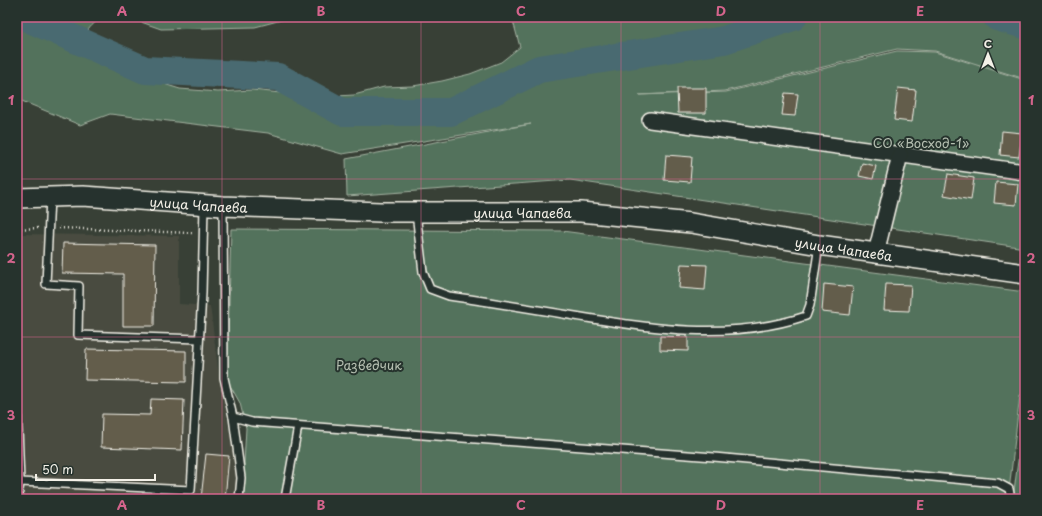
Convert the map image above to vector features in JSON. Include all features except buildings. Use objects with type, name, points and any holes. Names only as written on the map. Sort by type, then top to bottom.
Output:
[{"type":"street","points":[[650,120],[1025,172]]},
{"type":"street","points":[[876,253],[900,155]]},
{"type":"street","name":"улица Чапаева","points":[[17,198],[83,196],[204,205],[380,212],[581,212],[691,223],[819,245],[1025,274]]},
{"type":"lane","points":[[50,196],[46,284],[79,286],[78,335],[199,339]]},
{"type":"lane","points":[[20,482],[191,490],[204,205]]},
{"type":"lane","points":[[223,206],[224,378],[233,417],[241,478],[239,499]]},
{"type":"lane","points":[[415,211],[423,272],[430,289],[456,297],[639,327],[680,330],[730,330],[786,323],[806,316],[810,305],[819,245]]},
{"type":"lane","points":[[17,400],[20,482],[18,499]]},
{"type":"lane","points":[[233,417],[252,422],[298,426],[699,456],[998,483],[1009,489],[1011,499]]},
{"type":"lane","points":[[285,499],[298,426]]},
{"type":"path","points":[[17,229],[49,228],[203,233]]},
{"type":"shaded area","points":[[17,234],[179,236],[179,304],[210,306],[219,376],[238,478],[235,499],[17,499]]},
{"type":"green space","name":"СО «Восход-1»","points":[[17,17],[102,17],[92,25],[86,33],[86,56],[115,69],[180,89],[218,92],[252,90],[318,97],[354,95],[384,87],[413,86],[442,81],[470,74],[501,62],[520,47],[512,17],[1025,17],[1025,79],[935,51],[897,49],[725,91],[639,95],[726,92],[897,51],[935,52],[1025,80],[1025,248],[570,180],[347,196],[346,159],[531,124],[342,154],[268,133],[110,114],[80,125],[17,99]]},
{"type":"green space","points":[[127,17],[293,17],[255,27],[161,29]]},
{"type":"green space","name":"Разведчик","points":[[231,229],[562,231],[1025,292],[1025,394],[1020,395],[1008,499],[242,499],[246,428],[240,403],[227,380]]},
{"type":"green space","points":[[1025,408],[1025,499],[1013,499]]},
{"type":"waterway","points":[[25,17],[145,70],[278,77],[342,112],[451,112],[539,69],[724,40],[793,17]]},
{"type":"waterway","points":[[997,17],[1025,25]]}]
